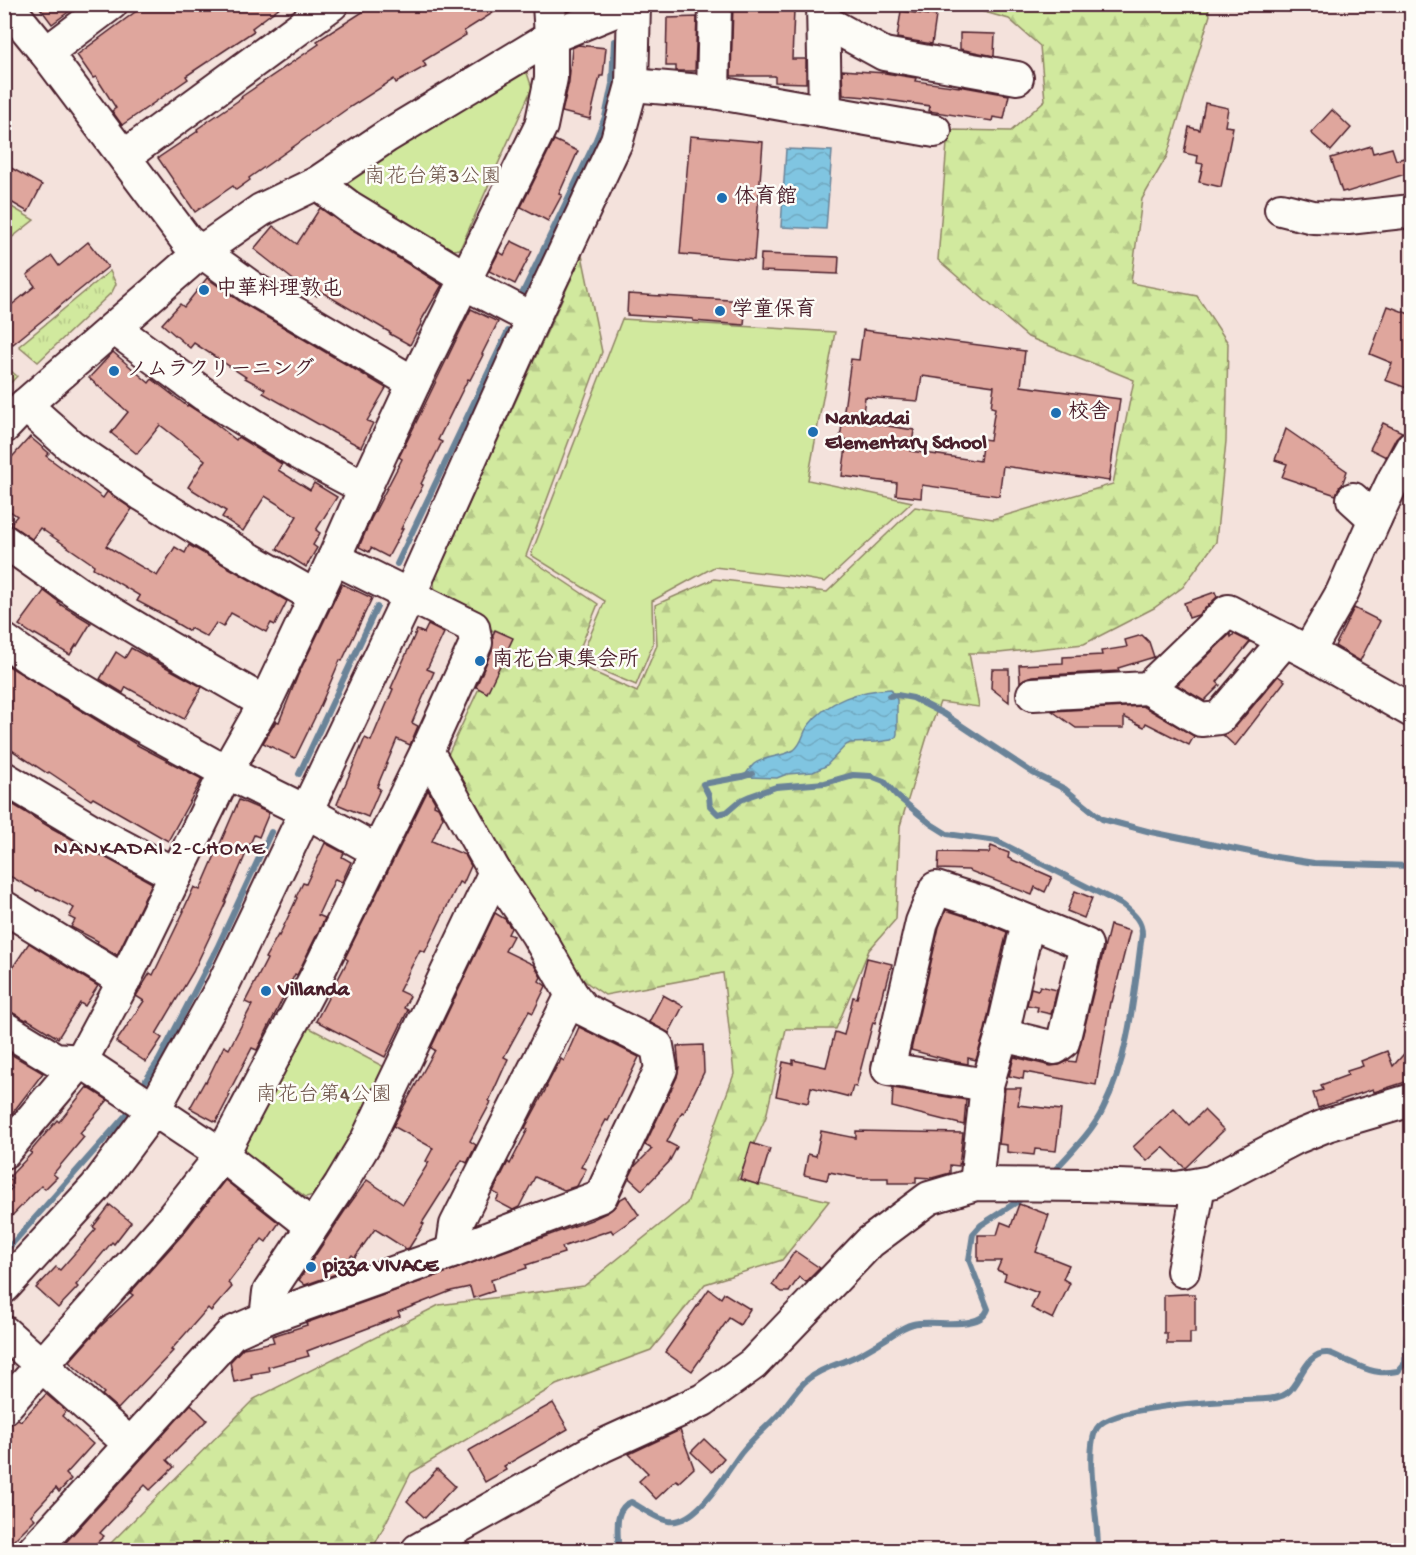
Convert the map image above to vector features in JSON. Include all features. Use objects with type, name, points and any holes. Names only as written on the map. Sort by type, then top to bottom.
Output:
[{"type":"street","points":[[6,4],[125,156],[187,241],[252,288],[414,383]]},
{"type":"street","points":[[46,53],[111,4]]},
{"type":"street","points":[[125,156],[332,4]]},
{"type":"street","points":[[4,1152],[81,1061],[124,981],[226,772],[265,704],[414,383],[541,126],[550,78],[549,4]]},
{"type":"street","points":[[4,1287],[96,1187],[154,1109],[223,985],[409,596],[533,319],[617,140],[632,85],[633,4],[551,37],[387,135],[317,183],[261,210],[202,251],[15,416],[71,446],[142,495],[316,597]]},
{"type":"street","points":[[713,92],[715,4]]},
{"type":"street","points":[[824,13],[825,111]]},
{"type":"street","points":[[824,13],[884,54],[1017,78]]},
{"type":"street","points":[[632,85],[713,92],[935,131]]},
{"type":"street","points":[[317,183],[349,207],[466,278],[474,288],[533,319]]},
{"type":"street","points":[[1281,208],[1313,217],[1348,218],[1412,211]]},
{"type":"street","points":[[114,328],[205,395],[297,452],[365,488]]},
{"type":"street","points":[[1033,694],[1148,688],[1201,720],[1219,718],[1296,646],[1342,593],[1364,509],[1394,479],[1412,447]]},
{"type":"street","points":[[4,541],[78,593],[265,704]]},
{"type":"street","points":[[4,1408],[169,1222],[222,1155],[315,979],[427,751],[476,643],[473,627],[334,558]]},
{"type":"street","points":[[1148,688],[1227,611],[1296,646],[1412,711]]},
{"type":"street","points":[[4,640],[29,658],[139,724],[377,851]]},
{"type":"street","points":[[34,1551],[232,1334],[266,1318],[601,1196],[661,1069],[657,1046],[583,1009],[572,995],[537,934],[495,872],[427,751]]},
{"type":"street","points":[[4,778],[93,831],[176,875]]},
{"type":"street","points":[[266,1318],[269,1292],[367,1140],[495,872]]},
{"type":"street","points":[[987,1085],[888,1069],[922,922],[936,888],[986,904],[1086,945],[1063,1042],[1055,1048],[1002,1035]]},
{"type":"street","points":[[4,908],[124,981]]},
{"type":"street","points":[[976,1184],[987,1085],[1002,1035],[1028,922]]},
{"type":"street","points":[[452,1252],[456,1225],[572,995]]},
{"type":"street","points":[[4,1028],[55,1059],[81,1061],[222,1155],[312,1226]]},
{"type":"street","points":[[418,1551],[602,1446],[703,1401],[753,1364],[870,1242],[929,1198],[976,1184],[1177,1188],[1199,1185],[1210,1182],[1306,1133],[1412,1100]]},
{"type":"street","points":[[1182,1271],[1199,1185]]},
{"type":"street","points":[[4,1332],[130,1444]]},
{"type":"green space","points":[[960,5],[1207,5],[1210,15],[1167,156],[1142,199],[1131,283],[1197,296],[1228,343],[1226,441],[1216,542],[1183,587],[1154,608],[1084,644],[999,653],[969,653],[979,707],[940,702],[900,826],[896,919],[869,950],[836,1029],[786,1029],[766,1117],[737,1179],[829,1201],[782,1260],[705,1284],[651,1350],[556,1385],[411,1473],[372,1550],[104,1550],[254,1399],[439,1305],[584,1286],[687,1203],[734,1074],[723,973],[605,995],[577,976],[445,761],[503,637],[435,594],[434,581],[582,255],[602,352],[526,556],[598,604],[574,663],[637,692],[657,645],[655,605],[714,579],[827,592],[915,507],[993,519],[1113,484],[1134,380],[1028,337],[938,260],[948,130],[1011,131],[1045,100],[1040,46],[1009,19]]},
{"type":"green space","name":"南花台第3公園","points":[[513,72],[527,73],[532,88],[460,249],[447,251],[344,188],[340,177]]},
{"type":"green space","points":[[5,203],[34,220],[5,243]]},
{"type":"green space","points":[[110,271],[116,284],[112,292],[38,362],[19,346]]},
{"type":"green space","points":[[622,319],[835,332],[808,480],[912,502],[825,582],[714,567],[652,601],[653,644],[636,685],[579,661],[605,601],[531,555]]},
{"type":"green space","points":[[4,367],[17,376],[5,389]]},
{"type":"green space","name":"南花台第4公園","points":[[302,1024],[394,1072],[321,1193],[306,1197],[239,1150]]},
{"type":"water","points":[[786,149],[832,151],[826,229],[781,227]]},
{"type":"water","points":[[891,689],[897,700],[896,737],[877,742],[850,743],[826,766],[813,772],[787,774],[777,778],[746,777],[745,775],[758,761],[794,750],[808,726],[825,709],[857,694]]},
{"type":"building","points":[[37,4],[79,4],[52,24]]},
{"type":"building","points":[[146,4],[284,4],[252,28],[254,31],[186,76],[188,79],[122,125],[112,111],[116,108],[96,77],[93,78],[77,55]]},
{"type":"building","points":[[375,4],[507,4],[464,31],[466,35],[423,61],[426,66],[396,83],[394,79],[347,109],[249,178],[250,180],[236,190],[233,186],[195,212],[158,158],[198,131],[197,129],[241,97],[319,44],[317,41]]},
{"type":"building","points":[[733,4],[761,4],[761,9],[794,10],[792,59],[806,59],[806,83],[775,82],[775,76],[731,76]]},
{"type":"building","points":[[901,11],[936,16],[932,44],[897,38]]},
{"type":"building","points":[[697,17],[695,71],[676,71],[676,66],[666,66],[667,18]]},
{"type":"building","points":[[960,33],[995,34],[994,56],[960,49]]},
{"type":"building","points":[[578,45],[606,48],[603,76],[600,76],[590,119],[562,112],[569,82],[572,48]]},
{"type":"building","points":[[842,70],[885,73],[916,78],[915,81],[1009,95],[1004,119],[993,117],[992,121],[929,111],[930,106],[843,95]]},
{"type":"building","points":[[1205,103],[1228,108],[1225,126],[1233,127],[1221,187],[1199,182],[1203,164],[1197,163],[1198,156],[1184,153],[1189,127],[1200,130]]},
{"type":"building","points":[[1332,110],[1351,128],[1331,151],[1311,133]]},
{"type":"building","name":"体育館","points":[[690,136],[763,142],[754,260],[680,254]]},
{"type":"building","points":[[554,140],[578,151],[559,194],[562,195],[548,221],[521,207]]},
{"type":"building","points":[[1371,146],[1373,153],[1392,148],[1396,160],[1412,156],[1412,172],[1342,192],[1331,158]]},
{"type":"building","points":[[4,164],[42,185],[28,212],[4,198]]},
{"type":"building","points":[[320,208],[442,285],[410,345],[320,291],[317,296],[254,249],[273,226],[297,244]]},
{"type":"building","points":[[511,241],[532,251],[515,284],[489,271],[499,252],[504,255]]},
{"type":"building","points":[[88,242],[108,267],[13,344],[4,335],[4,311],[35,286],[27,275],[52,256],[59,266]]},
{"type":"building","points":[[761,254],[839,257],[838,274],[760,271]]},
{"type":"building","points":[[207,278],[241,302],[386,388],[367,421],[373,423],[361,447],[263,393],[265,389],[194,343],[190,348],[162,324],[180,304],[184,307]]},
{"type":"building","points":[[628,294],[746,301],[744,325],[627,315]]},
{"type":"building","points":[[1388,306],[1412,315],[1412,390],[1385,380],[1392,363],[1370,354]]},
{"type":"building","points":[[471,309],[498,322],[438,440],[442,442],[388,557],[371,548],[369,552],[359,547],[402,459],[399,457]]},
{"type":"building","name":"校舎","points":[[863,330],[1025,351],[1021,386],[1120,399],[1109,481],[1003,466],[999,496],[922,485],[921,498],[896,495],[897,483],[842,476],[847,440],[840,439],[851,359],[859,360]],"holes":[[[922,376],[994,386],[991,407],[995,408],[990,440],[983,439],[980,461],[911,451],[914,430],[862,422],[865,397],[918,401]]]},
{"type":"building","points":[[113,352],[149,383],[152,379],[236,440],[238,437],[282,464],[278,470],[310,490],[314,483],[337,497],[316,530],[320,533],[313,545],[317,548],[306,567],[277,549],[297,516],[265,496],[243,531],[222,517],[226,511],[188,487],[205,460],[160,425],[137,454],[111,433],[128,412],[89,378]]},
{"type":"building","points":[[1383,423],[1402,432],[1396,438],[1386,457],[1370,449]]},
{"type":"building","points":[[1286,429],[1347,471],[1336,495],[1282,477],[1287,464],[1275,460]]},
{"type":"building","points":[[30,437],[49,453],[46,456],[103,498],[107,492],[132,509],[106,546],[157,576],[175,547],[185,553],[189,545],[287,601],[275,625],[271,623],[266,632],[231,613],[223,627],[216,623],[207,637],[190,628],[189,631],[137,601],[140,596],[93,568],[94,565],[40,528],[32,539],[10,524],[17,516],[4,507],[4,466]]},
{"type":"building","points":[[342,584],[372,598],[342,661],[340,660],[295,758],[263,743],[276,721],[279,722],[298,675]]},
{"type":"building","points":[[44,591],[58,603],[91,623],[70,655],[19,625]]},
{"type":"building","points":[[1215,592],[1217,597],[1198,615],[1189,618],[1184,603]]},
{"type":"building","points":[[1354,608],[1380,621],[1360,661],[1335,646]]},
{"type":"building","points":[[428,625],[444,633],[427,669],[434,672],[412,723],[418,726],[410,745],[397,739],[377,787],[380,789],[368,817],[337,804],[365,738],[371,741],[393,689],[391,688],[417,630],[424,633]]},
{"type":"building","points":[[495,630],[513,638],[487,693],[476,687],[492,650]]},
{"type":"building","points":[[1230,634],[1231,637],[1234,634],[1250,642],[1217,682],[1220,685],[1204,701],[1177,685]]},
{"type":"building","points":[[1142,635],[1149,642],[1154,657],[1118,668],[1119,671],[1032,676],[1020,682],[1019,665],[1063,663],[1063,657],[1102,655],[1101,651],[1127,647],[1125,640]]},
{"type":"building","points":[[131,648],[202,687],[184,719],[126,687],[123,693],[100,679],[116,652],[125,658]]},
{"type":"building","points":[[4,663],[139,746],[202,779],[168,841],[93,798],[91,800],[4,745]]},
{"type":"building","points":[[992,669],[1009,669],[1009,702],[991,688]]},
{"type":"building","points":[[1278,676],[1285,681],[1235,746],[1223,735],[1233,730]]},
{"type":"building","points":[[1143,706],[1194,736],[1189,745],[1146,723],[1144,727],[1124,717],[1124,728],[1076,728],[1052,711]]},
{"type":"building","points":[[428,790],[435,802],[434,805],[438,807],[443,817],[432,841],[465,855],[471,866],[463,884],[459,882],[425,952],[420,950],[399,991],[410,996],[404,1008],[408,1010],[385,1057],[316,1021],[348,960],[345,958]]},
{"type":"building","points":[[4,799],[152,883],[117,955],[97,943],[98,941],[71,927],[75,920],[69,917],[74,908],[4,873]]},
{"type":"building","points":[[239,800],[269,813],[259,837],[254,835],[193,972],[156,1034],[162,1038],[146,1062],[116,1042],[144,1001],[136,996],[150,973],[153,975],[194,887],[200,890]]},
{"type":"building","points":[[325,843],[344,853],[342,857],[351,862],[342,882],[335,879],[318,915],[325,918],[257,1050],[252,1048],[216,1122],[190,1108],[224,1046],[229,1049],[252,1005],[245,1002],[267,959],[265,958],[279,936],[296,897],[303,883],[306,884]]},
{"type":"building","points":[[991,846],[1009,853],[1008,858],[1052,877],[1045,892],[1035,887],[1032,895],[968,870],[938,869],[939,852],[989,853]]},
{"type":"building","points":[[1075,891],[1092,898],[1084,918],[1067,911]]},
{"type":"building","points":[[946,910],[1007,932],[985,1030],[976,1060],[968,1058],[968,1064],[911,1050],[939,927]]},
{"type":"building","points":[[495,913],[505,919],[511,928],[508,934],[513,936],[505,951],[534,965],[541,977],[539,981],[546,986],[533,1013],[529,1011],[504,1057],[508,1059],[489,1101],[491,1102],[470,1141],[476,1145],[467,1163],[462,1160],[409,1248],[406,1249],[375,1229],[355,1257],[352,1255],[336,1274],[305,1285],[299,1280],[367,1180],[403,1204],[429,1162],[426,1161],[433,1148],[393,1126],[435,1050],[431,1048]]},
{"type":"building","points":[[1110,925],[1130,931],[1112,1002],[1110,1002],[1096,1085],[1024,1072],[1023,1079],[1009,1076],[1014,1057],[1051,1066],[1068,1061],[1076,1062]]},
{"type":"building","points":[[29,943],[98,986],[85,1006],[80,1003],[58,1038],[27,1019],[4,1010],[4,966],[11,970]]},
{"type":"building","points":[[867,958],[892,964],[875,1023],[873,1022],[856,1087],[853,1086],[850,1097],[811,1087],[808,1103],[776,1096],[783,1062],[793,1064],[793,1060],[826,1067],[835,1032],[844,1035],[853,997],[857,998]]},
{"type":"building","points":[[1040,986],[1057,990],[1051,1014],[1037,1011],[1038,1007],[1027,1005],[1031,988],[1038,990]]},
{"type":"building","points":[[663,995],[683,1006],[669,1033],[649,1022]]},
{"type":"building","points":[[579,1027],[639,1057],[608,1121],[606,1120],[581,1167],[586,1169],[577,1186],[564,1190],[535,1177],[519,1207],[513,1210],[496,1201],[499,1195],[493,1192],[528,1129],[525,1128],[558,1064],[561,1059],[564,1061]]},
{"type":"building","points":[[703,1045],[704,1072],[667,1142],[677,1147],[669,1162],[642,1190],[629,1178],[635,1166],[652,1149],[645,1145],[677,1077],[679,1067],[677,1046]]},
{"type":"building","points":[[1412,1045],[1412,1080],[1374,1092],[1373,1089],[1318,1108],[1313,1093],[1323,1090],[1321,1085],[1348,1075],[1347,1071],[1363,1066],[1361,1061],[1387,1051],[1393,1066]]},
{"type":"building","points":[[4,1050],[43,1073],[4,1124]]},
{"type":"building","points":[[87,1087],[108,1100],[80,1133],[84,1137],[53,1174],[57,1177],[45,1189],[41,1186],[4,1224],[4,1196],[12,1188],[7,1183],[12,1178],[10,1176]]},
{"type":"building","points":[[893,1088],[966,1100],[964,1125],[892,1107]]},
{"type":"building","points":[[1005,1088],[1021,1088],[1018,1105],[1061,1110],[1056,1151],[1035,1149],[1034,1155],[1007,1152],[1007,1145],[999,1144]]},
{"type":"building","points":[[1174,1109],[1189,1125],[1204,1110],[1224,1130],[1185,1168],[1163,1147],[1147,1161],[1133,1147]]},
{"type":"building","points":[[821,1131],[856,1138],[856,1131],[963,1133],[959,1166],[950,1165],[950,1173],[932,1178],[916,1177],[916,1183],[888,1183],[888,1178],[859,1178],[829,1172],[827,1180],[804,1175],[808,1154],[816,1156]]},
{"type":"building","points":[[751,1143],[770,1149],[759,1185],[740,1179]]},
{"type":"building","points":[[225,1180],[279,1223],[266,1242],[262,1239],[228,1283],[232,1287],[211,1311],[208,1308],[171,1350],[173,1351],[118,1409],[102,1395],[104,1393],[69,1362],[133,1295],[130,1293],[183,1234]]},
{"type":"building","points":[[626,1196],[639,1215],[613,1233],[611,1230],[562,1247],[564,1253],[526,1265],[527,1268],[491,1280],[494,1291],[473,1298],[470,1287],[451,1291],[398,1312],[400,1316],[307,1351],[309,1356],[268,1367],[269,1371],[251,1374],[252,1378],[234,1382],[230,1362],[243,1348],[274,1342],[272,1336],[591,1220],[608,1212]]},
{"type":"building","points":[[1019,1204],[1049,1215],[1036,1252],[1069,1265],[1063,1279],[1070,1283],[1053,1319],[1031,1308],[1038,1293],[1004,1280],[1006,1274],[997,1270],[1001,1261],[978,1261],[978,1235],[997,1235],[1001,1222],[1011,1226]]},
{"type":"building","points":[[110,1205],[131,1222],[58,1308],[36,1288],[56,1267],[60,1270],[96,1229],[93,1227]]},
{"type":"building","points":[[795,1251],[820,1268],[806,1282],[799,1277],[789,1292],[782,1292],[772,1285]]},
{"type":"building","points":[[709,1289],[721,1298],[724,1293],[750,1309],[740,1325],[729,1318],[692,1371],[665,1352]]},
{"type":"building","points":[[1195,1294],[1195,1333],[1190,1333],[1190,1344],[1167,1344],[1167,1333],[1164,1333],[1164,1295]]},
{"type":"building","points":[[46,1394],[66,1411],[62,1416],[93,1444],[66,1474],[71,1479],[59,1492],[56,1488],[31,1515],[35,1519],[4,1550],[4,1429],[18,1419],[21,1421]]},
{"type":"building","points":[[553,1403],[568,1429],[504,1466],[506,1470],[485,1482],[468,1451]]},
{"type":"building","points":[[191,1404],[207,1420],[167,1460],[174,1467],[150,1490],[145,1485],[100,1533],[104,1536],[88,1551],[58,1551]]},
{"type":"building","points":[[680,1430],[694,1468],[679,1482],[676,1480],[656,1499],[639,1481],[648,1473],[629,1454]]},
{"type":"building","points":[[704,1439],[724,1458],[712,1472],[691,1452]]},
{"type":"building","points":[[437,1469],[455,1486],[425,1518],[407,1501]]},
{"type":"waterway","points":[[523,292],[605,117],[612,84],[614,41]]},
{"type":"waterway","points":[[397,564],[508,331]]},
{"type":"waterway","points":[[299,774],[377,607]]},
{"type":"waterway","points":[[889,696],[913,698],[944,714],[1033,773],[1065,789],[1102,819],[1151,832],[1314,863],[1412,866]]},
{"type":"waterway","points":[[752,774],[703,784],[709,796],[710,806],[718,814],[727,812],[741,800],[776,787],[825,783],[853,775],[871,776],[884,781],[897,796],[947,834],[997,841],[1123,905],[1136,918],[1142,934],[1130,1023],[1112,1089],[1093,1126],[1055,1170]]},
{"type":"waterway","points":[[146,1080],[159,1060],[217,948],[271,832]]},
{"type":"waterway","points":[[4,1253],[126,1115]]},
{"type":"waterway","points":[[618,1550],[619,1516],[625,1505],[631,1502],[659,1518],[671,1521],[685,1518],[695,1512],[745,1448],[812,1376],[851,1359],[910,1325],[966,1323],[983,1316],[988,1309],[969,1260],[973,1234],[981,1225],[1026,1196]]},
{"type":"waterway","points":[[1098,1550],[1091,1469],[1093,1438],[1097,1428],[1107,1420],[1149,1409],[1280,1397],[1292,1388],[1309,1362],[1320,1354],[1332,1354],[1375,1371],[1398,1371],[1405,1363],[1406,1287],[1412,1260]]},
{"type":"place","name":"体育館","points":[[722,198]]},
{"type":"place","name":"中華料理敦屯","points":[[204,290]]},
{"type":"place","name":"学童保育","points":[[720,311]]},
{"type":"place","name":"ノムラクリーニング","points":[[114,371]]},
{"type":"place","name":"校舎","points":[[1056,413]]},
{"type":"place","name":"Nankadai Elementary School","points":[[813,432]]},
{"type":"place","name":"南花台東集会所","points":[[480,661]]},
{"type":"place","name":"Villanda","points":[[266,991]]},
{"type":"place","name":"pizza VIVACE","points":[[311,1267]]},
{"type":"district","name":"NANKADAI 2-CHOME","points":[[160,850]]}]
